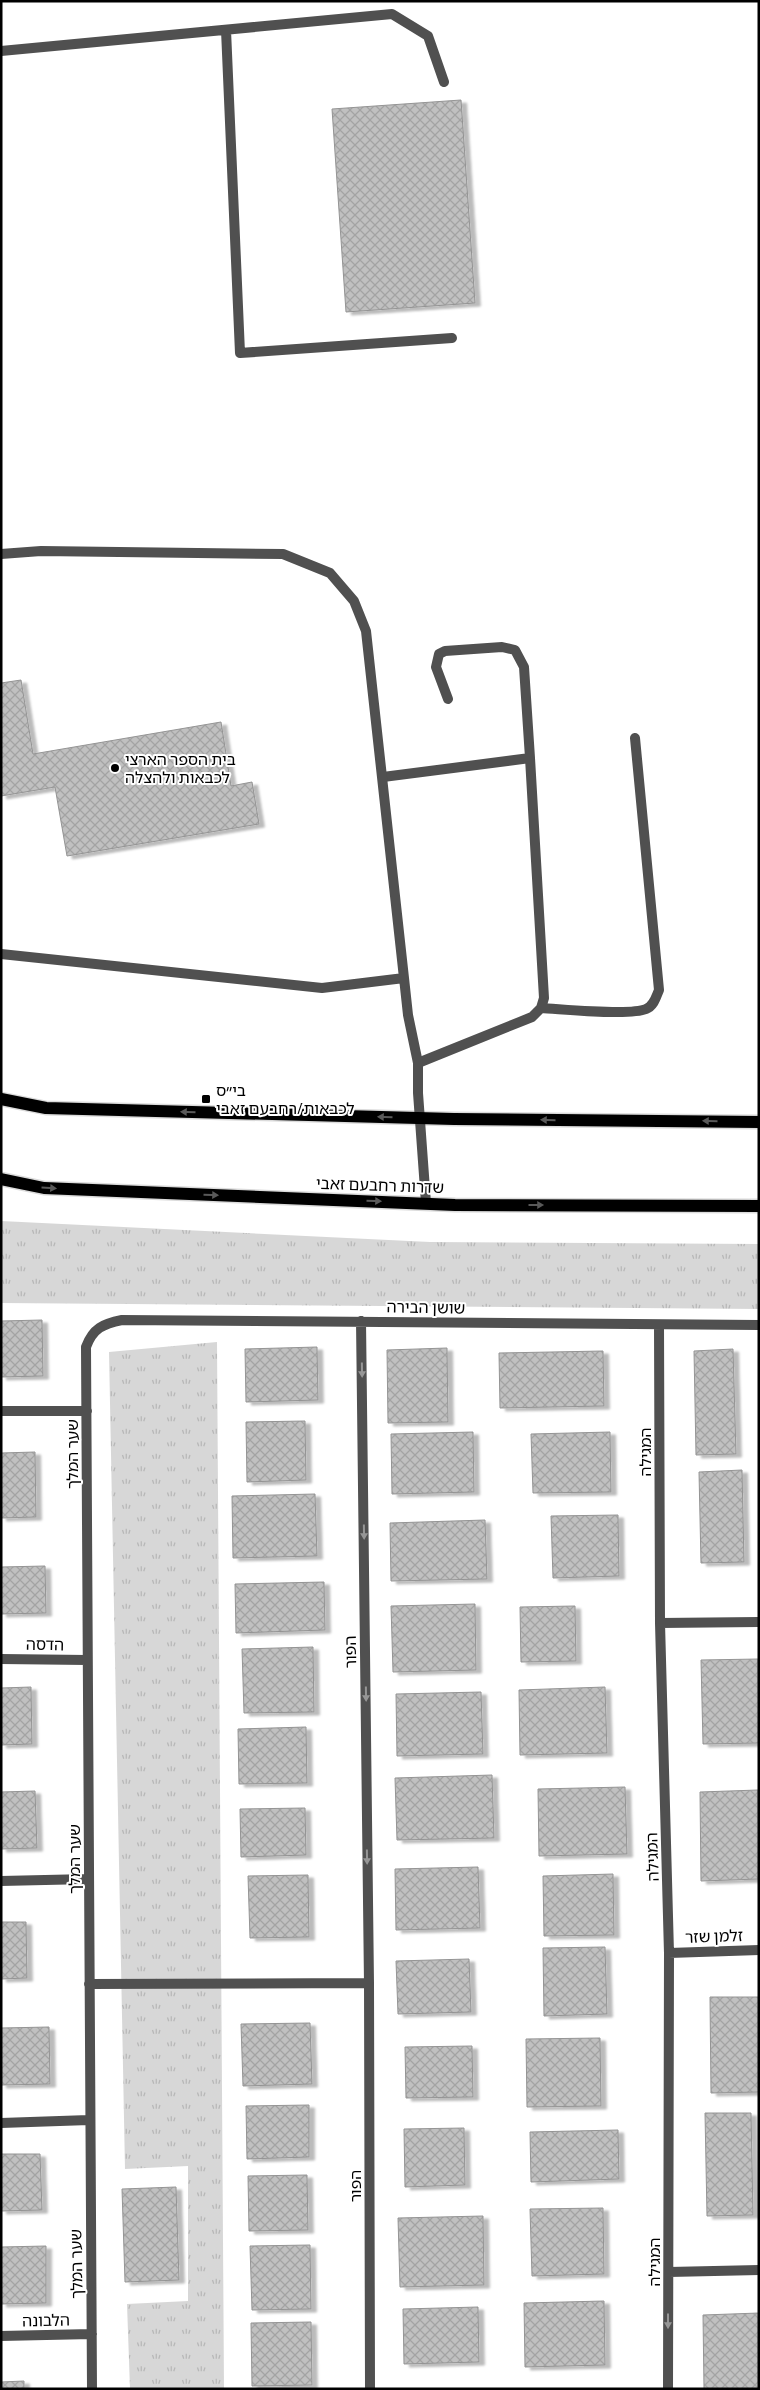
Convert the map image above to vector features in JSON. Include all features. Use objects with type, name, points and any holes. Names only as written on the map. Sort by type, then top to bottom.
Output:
[{"type":"main road","points":[[1,1099],[46,1108],[421,1118],[759,1122]]},
{"type":"main road","name":"שדרות רחבעם זאבי","points":[[1,1179],[44,1188],[426,1203],[759,1206]]},
{"type":"street","points":[[1,51],[392,14],[428,36],[444,82]]},
{"type":"street","points":[[226,30],[240,353],[452,338]]},
{"type":"street","points":[[1,554],[41,551],[283,554],[330,573],[354,601],[366,631],[408,1015],[418,1063],[426,1203]]},
{"type":"street","points":[[418,1063],[532,1017],[540,1008],[544,998],[524,667],[516,650],[502,647],[446,651],[439,654],[436,667],[448,699]]},
{"type":"street","points":[[540,1008],[621,1012],[646,1009],[654,1003],[659,990],[635,738]]},
{"type":"street","points":[[382,777],[530,758]]},
{"type":"street","points":[[1,954],[322,988],[404,978]]},
{"type":"street","name":"שושן הבירה","points":[[94,1330],[104,1324],[122,1320],[759,1325]]},
{"type":"street","name":"הפור","points":[[361,1321],[369,1983],[370,2389]]},
{"type":"street","name":"המגילה","points":[[659,1325],[660,1623],[669,1953],[668,2389]]},
{"type":"street","name":"שער המלך","points":[[92,2389],[86,1347],[94,1330]]},
{"type":"street","points":[[1,1411],[87,1411]]},
{"type":"street","points":[[660,1623],[759,1622]]},
{"type":"street","name":"הדסה","points":[[1,1659],[88,1660]]},
{"type":"street","points":[[1,1882],[89,1879]]},
{"type":"street","name":"זלמן שזר","points":[[669,1953],[759,1950]]},
{"type":"street","points":[[89,1984],[369,1983]]},
{"type":"street","points":[[1,2123],[89,2120]]},
{"type":"street","points":[[668,2272],[759,2270]]},
{"type":"street","name":"הלבונה","points":[[1,2336],[92,2334]]},
{"type":"green space","points":[[1,1221],[430,1242],[759,1244],[759,1309],[1,1303]]},
{"type":"green space","points":[[217,1342],[224,2389],[130,2389],[127,2304],[188,2301],[188,2166],[125,2169],[109,1352]]},
{"type":"building","points":[[461,100],[475,303],[346,312],[332,109]]},
{"type":"building","name":"בית הספר הארצי לכבאות ולהצלה","points":[[21,680],[33,754],[221,722],[231,786],[252,782],[259,824],[67,856],[55,787],[1,796],[1,683]]},
{"type":"building","points":[[42,1320],[43,1376],[1,1377],[1,1321]]},
{"type":"building","points":[[317,1347],[318,1400],[246,1402],[245,1349]]},
{"type":"building","points":[[447,1348],[448,1422],[388,1423],[387,1350]]},
{"type":"building","points":[[733,1349],[736,1454],[696,1455],[694,1351]]},
{"type":"building","points":[[603,1351],[604,1406],[500,1408],[499,1353]]},
{"type":"building","points":[[305,1421],[306,1480],[247,1482],[246,1422]]},
{"type":"building","points":[[473,1432],[474,1492],[392,1494],[391,1434]]},
{"type":"building","points":[[610,1432],[611,1492],[533,1493],[531,1434]]},
{"type":"building","points":[[35,1452],[36,1517],[1,1518],[1,1453]]},
{"type":"building","points":[[742,1470],[744,1562],[701,1563],[699,1472]]},
{"type":"building","points":[[315,1494],[317,1556],[233,1558],[232,1496]]},
{"type":"building","points":[[618,1515],[619,1576],[553,1578],[551,1516]]},
{"type":"building","points":[[485,1520],[487,1579],[391,1581],[390,1523]]},
{"type":"building","points":[[45,1566],[46,1613],[1,1614],[1,1567]]},
{"type":"building","points":[[324,1582],[325,1630],[236,1633],[235,1584]]},
{"type":"building","points":[[475,1604],[476,1670],[393,1672],[391,1606]]},
{"type":"building","points":[[575,1606],[576,1661],[521,1662],[520,1607]]},
{"type":"building","points":[[313,1647],[314,1712],[244,1713],[242,1649]]},
{"type":"building","points":[[758,1659],[759,1743],[703,1744],[701,1660]]},
{"type":"building","points":[[31,1687],[32,1744],[1,1745],[1,1688]]},
{"type":"building","points":[[605,1687],[607,1753],[520,1755],[519,1690]]},
{"type":"building","points":[[481,1692],[483,1754],[397,1756],[396,1694]]},
{"type":"building","points":[[306,1727],[307,1783],[239,1784],[238,1729]]},
{"type":"building","points":[[492,1775],[494,1838],[397,1840],[395,1778]]},
{"type":"building","points":[[625,1787],[627,1854],[539,1856],[538,1789]]},
{"type":"building","points":[[758,1790],[759,1879],[701,1881],[700,1792]]},
{"type":"building","points":[[35,1791],[37,1848],[1,1849],[1,1792]]},
{"type":"building","points":[[305,1808],[306,1855],[241,1857],[240,1809]]},
{"type":"building","points":[[478,1867],[480,1928],[396,1930],[395,1869]]},
{"type":"building","points":[[613,1874],[614,1935],[544,1936],[543,1876]]},
{"type":"building","points":[[308,1875],[309,1937],[250,1938],[248,1876]]},
{"type":"building","points":[[1,1922],[26,1922],[27,1978],[1,1979]]},
{"type":"building","points":[[605,1947],[607,2014],[544,2016],[543,1948]]},
{"type":"building","points":[[469,1959],[471,2012],[398,2014],[396,1961]]},
{"type":"building","points":[[710,1997],[759,1997],[759,2092],[711,2093]]},
{"type":"building","points":[[310,2023],[312,2084],[243,2086],[241,2024]]},
{"type":"building","points":[[49,2027],[50,2084],[1,2085],[1,2028]]},
{"type":"building","points":[[600,2038],[601,2106],[527,2107],[526,2039]]},
{"type":"building","points":[[472,2046],[473,2097],[406,2098],[405,2047]]},
{"type":"building","points":[[309,2105],[309,2157],[247,2159],[246,2106]]},
{"type":"building","points":[[705,2113],[751,2113],[753,2215],[707,2216]]},
{"type":"building","points":[[464,2128],[465,2185],[405,2187],[404,2129]]},
{"type":"building","points":[[618,2130],[619,2179],[531,2182],[530,2132]]},
{"type":"building","points":[[1,2154],[40,2154],[42,2210],[1,2211]]},
{"type":"building","points":[[307,2175],[308,2230],[249,2231],[248,2176]]},
{"type":"building","points":[[176,2187],[179,2280],[125,2282],[122,2189]]},
{"type":"building","points":[[603,2208],[604,2274],[532,2276],[530,2209]]},
{"type":"building","points":[[483,2216],[484,2285],[400,2287],[398,2218]]},
{"type":"building","points":[[310,2245],[311,2309],[252,2310],[250,2246]]},
{"type":"building","points":[[46,2246],[46,2303],[1,2304],[1,2247]]},
{"type":"building","points":[[604,2301],[605,2365],[525,2367],[524,2303]]},
{"type":"building","points":[[478,2307],[479,2362],[404,2364],[403,2309]]},
{"type":"building","points":[[759,2313],[759,2389],[704,2389],[703,2315]]},
{"type":"building","points":[[311,2322],[312,2385],[252,2386],[251,2323]]},
{"type":"building","points":[[24,2381],[24,2389],[1,2389],[1,2382]]},
{"type":"place","name":"בית הספר הארצי לכבאות ולהצלה","points":[[115,768]]},
{"type":"place","name":"בי״ס לכבאות/רחבעם זאבי","points":[[206,1099]]}]
